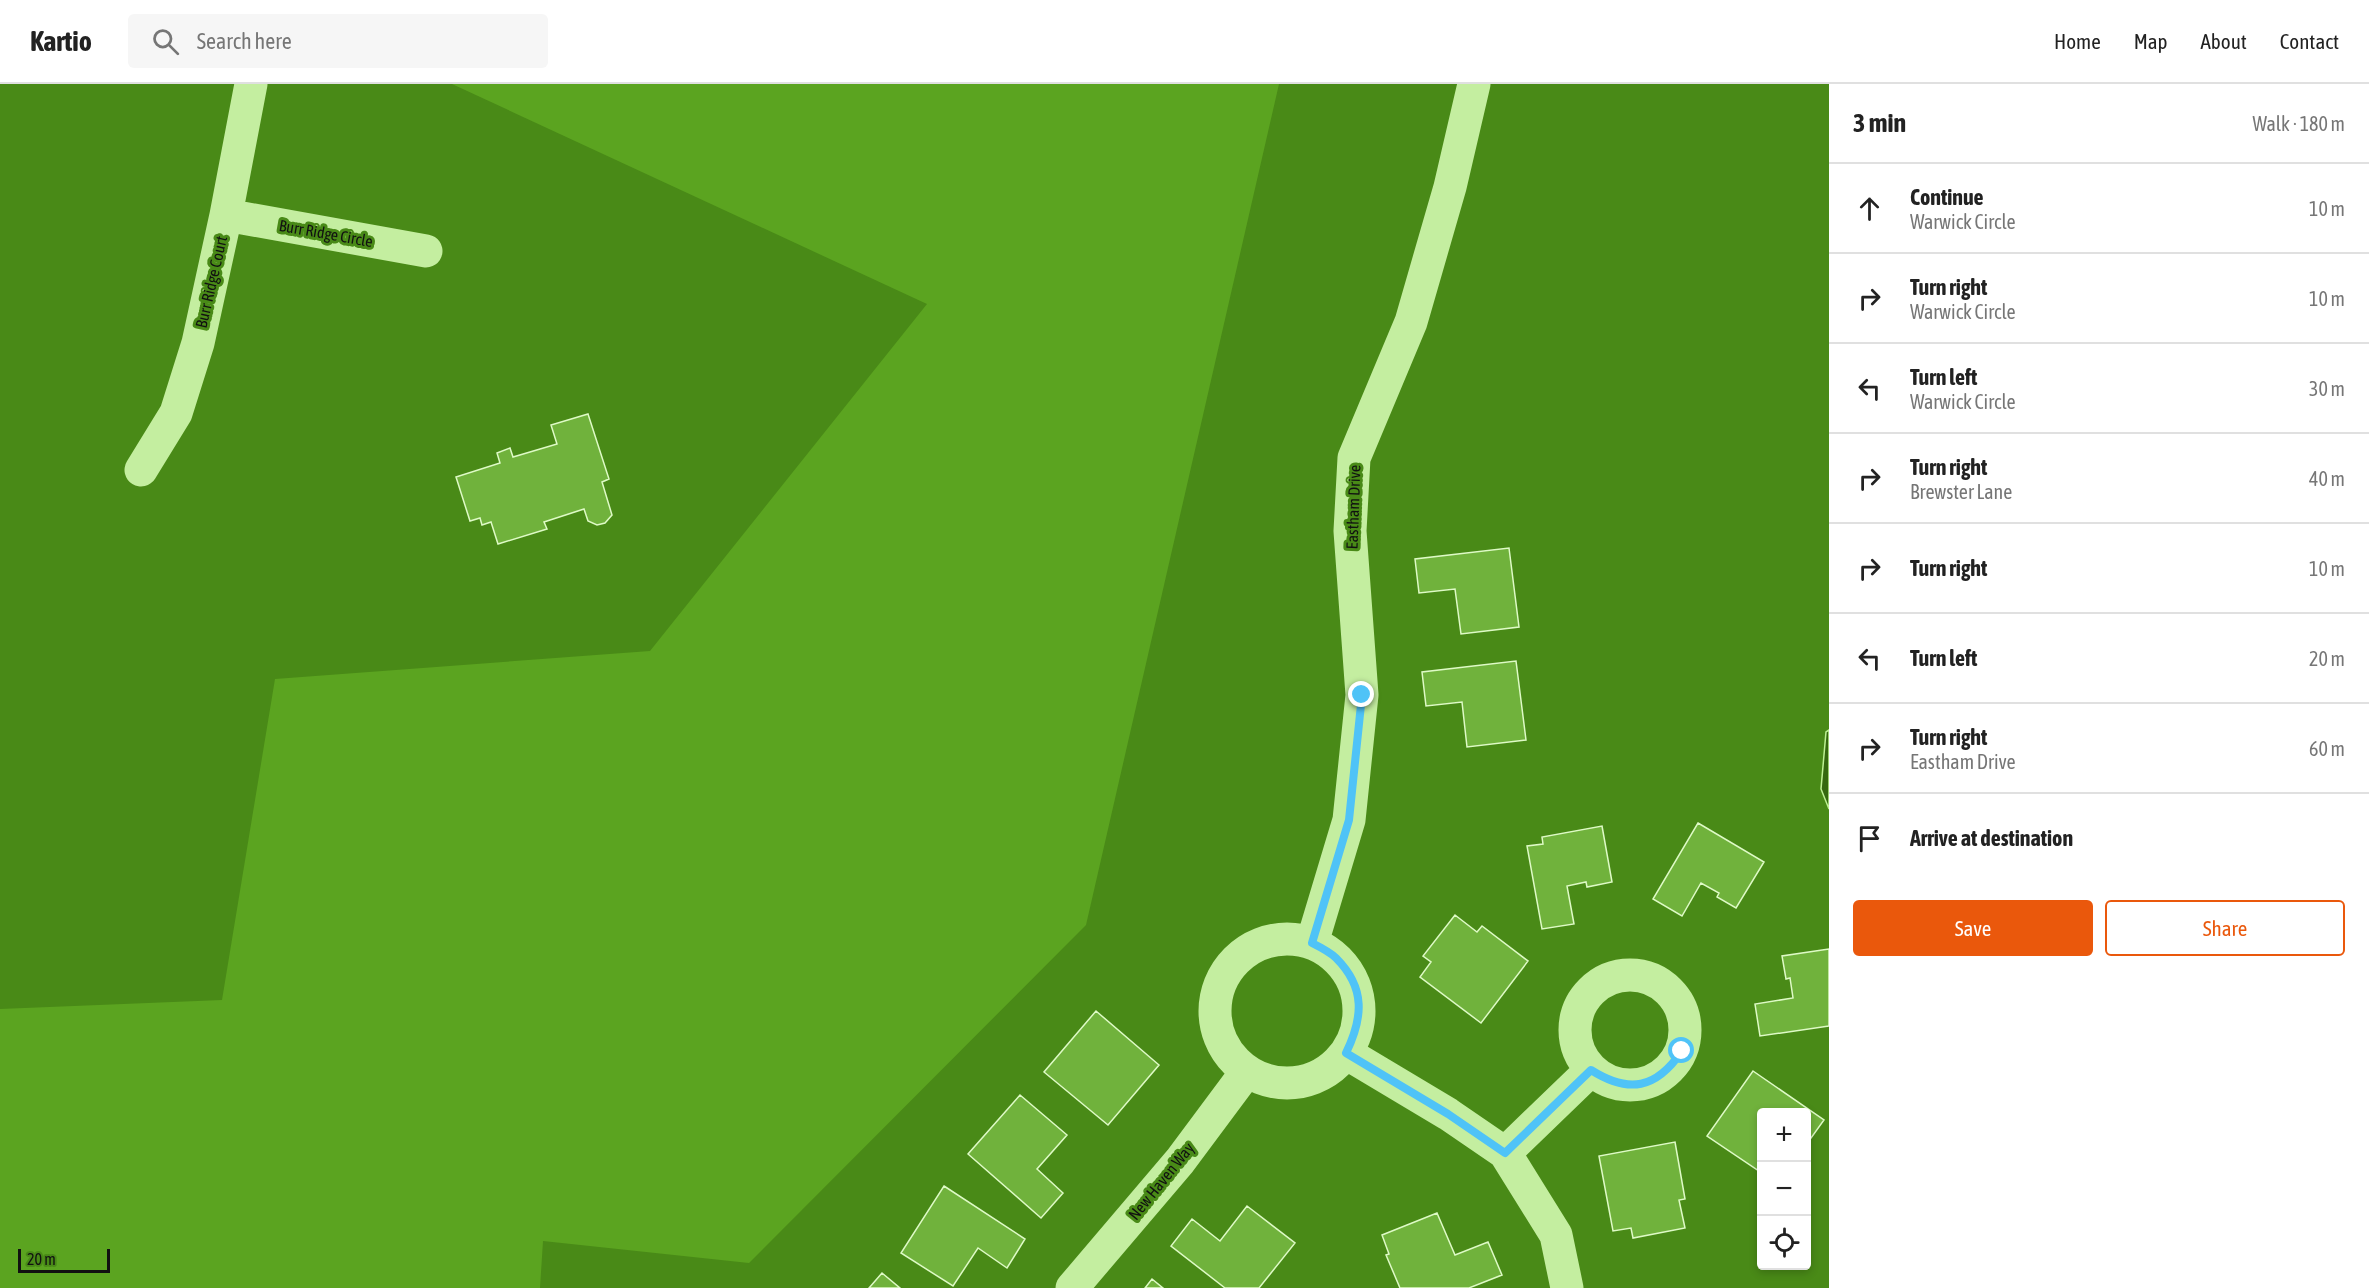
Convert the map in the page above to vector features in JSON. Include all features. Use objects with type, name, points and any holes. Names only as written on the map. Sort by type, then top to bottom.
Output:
[{"type":"street","name":"Burr Ridge Court","points":[[141,470],[176,414],[198,344],[251,84]]},
{"type":"street","name":"Eastham Drive","points":[[1312,943],[1349,820],[1362,695],[1350,531],[1354,458],[1411,322],[1450,187],[1474,84]]},
{"type":"street","name":"Burr Ridge Circle","points":[[226,215],[426,251]]},
{"type":"street","points":[[1282,938],[1312,943],[1335,957],[1351,977],[1359,1003],[1357,1029],[1346,1053],[1326,1072],[1300,1082],[1273,1082],[1247,1071],[1226,1050],[1215,1022],[1216,992],[1230,965],[1253,946],[1282,938]]},
{"type":"street","points":[[1346,1053],[1448,1114],[1505,1153],[1556,1235],[1567,1288]]},
{"type":"street","points":[[1505,1153],[1591,1070]]},
{"type":"street","name":"New Haven Way","points":[[1072,1288],[1179,1161],[1247,1071]]},
{"type":"shaded area","points":[[452,84],[1279,84],[1086,925],[749,1263],[543,1241],[540,1288],[0,1288],[0,1009],[222,1000],[275,679],[650,651],[927,304]]},
{"type":"shaded area","points":[[1829,730],[1829,809],[1821,789],[1826,732]]},
{"type":"building","points":[[588,414],[609,479],[602,482],[612,515],[605,523],[597,525],[588,521],[584,509],[544,522],[547,529],[498,544],[491,522],[482,525],[480,518],[470,521],[456,477],[500,463],[497,453],[510,448],[513,457],[557,444],[551,425]]},
{"type":"building","points":[[1509,548],[1519,627],[1461,634],[1455,589],[1419,593],[1415,559]]},
{"type":"building","points":[[1516,661],[1526,740],[1467,747],[1462,702],[1426,706],[1422,672]]},
{"type":"building","points":[[1698,823],[1764,862],[1736,908],[1717,897],[1719,893],[1701,883],[1682,916],[1653,899]]},
{"type":"building","points":[[1602,826],[1612,882],[1587,887],[1586,882],[1567,886],[1574,924],[1542,929],[1527,846],[1543,844],[1542,837]]},
{"type":"building","points":[[1455,915],[1477,932],[1482,926],[1528,961],[1481,1023],[1420,977],[1431,962],[1423,956]]},
{"type":"building","points":[[1829,949],[1829,1026],[1760,1036],[1755,1004],[1793,998],[1790,978],[1786,979],[1782,956]]},
{"type":"building","points":[[1096,1011],[1159,1065],[1108,1125],[1044,1072]]},
{"type":"building","points":[[1753,1071],[1807,1108],[1757,1108],[1757,1170],[1707,1136]]},
{"type":"building","points":[[1020,1095],[1067,1135],[1037,1169],[1063,1193],[1041,1218],[968,1154]]},
{"type":"building","points":[[1811,1111],[1824,1120],[1811,1138]]},
{"type":"building","points":[[1675,1142],[1685,1199],[1679,1200],[1685,1228],[1633,1238],[1631,1228],[1613,1231],[1599,1156]]},
{"type":"building","points":[[944,1186],[1025,1239],[1007,1268],[978,1248],[953,1286],[901,1253]]},
{"type":"building","points":[[1247,1206],[1295,1243],[1259,1288],[1225,1288],[1171,1246],[1192,1219],[1220,1241]]},
{"type":"building","points":[[1437,1213],[1455,1255],[1488,1242],[1502,1275],[1469,1288],[1400,1288],[1386,1255],[1389,1254],[1382,1235]]},
{"type":"building","points":[[882,1273],[900,1288],[869,1288]]},
{"type":"building","points":[[1152,1279],[1163,1288],[1145,1288]]},
{"type":"route","points":[[1362,695],[1349,820],[1312,943],[1335,957],[1351,977],[1359,1003],[1357,1029],[1346,1053],[1448,1114],[1505,1153],[1591,1070],[1609,1081],[1631,1086],[1652,1081],[1670,1069],[1682,1051]]}]
